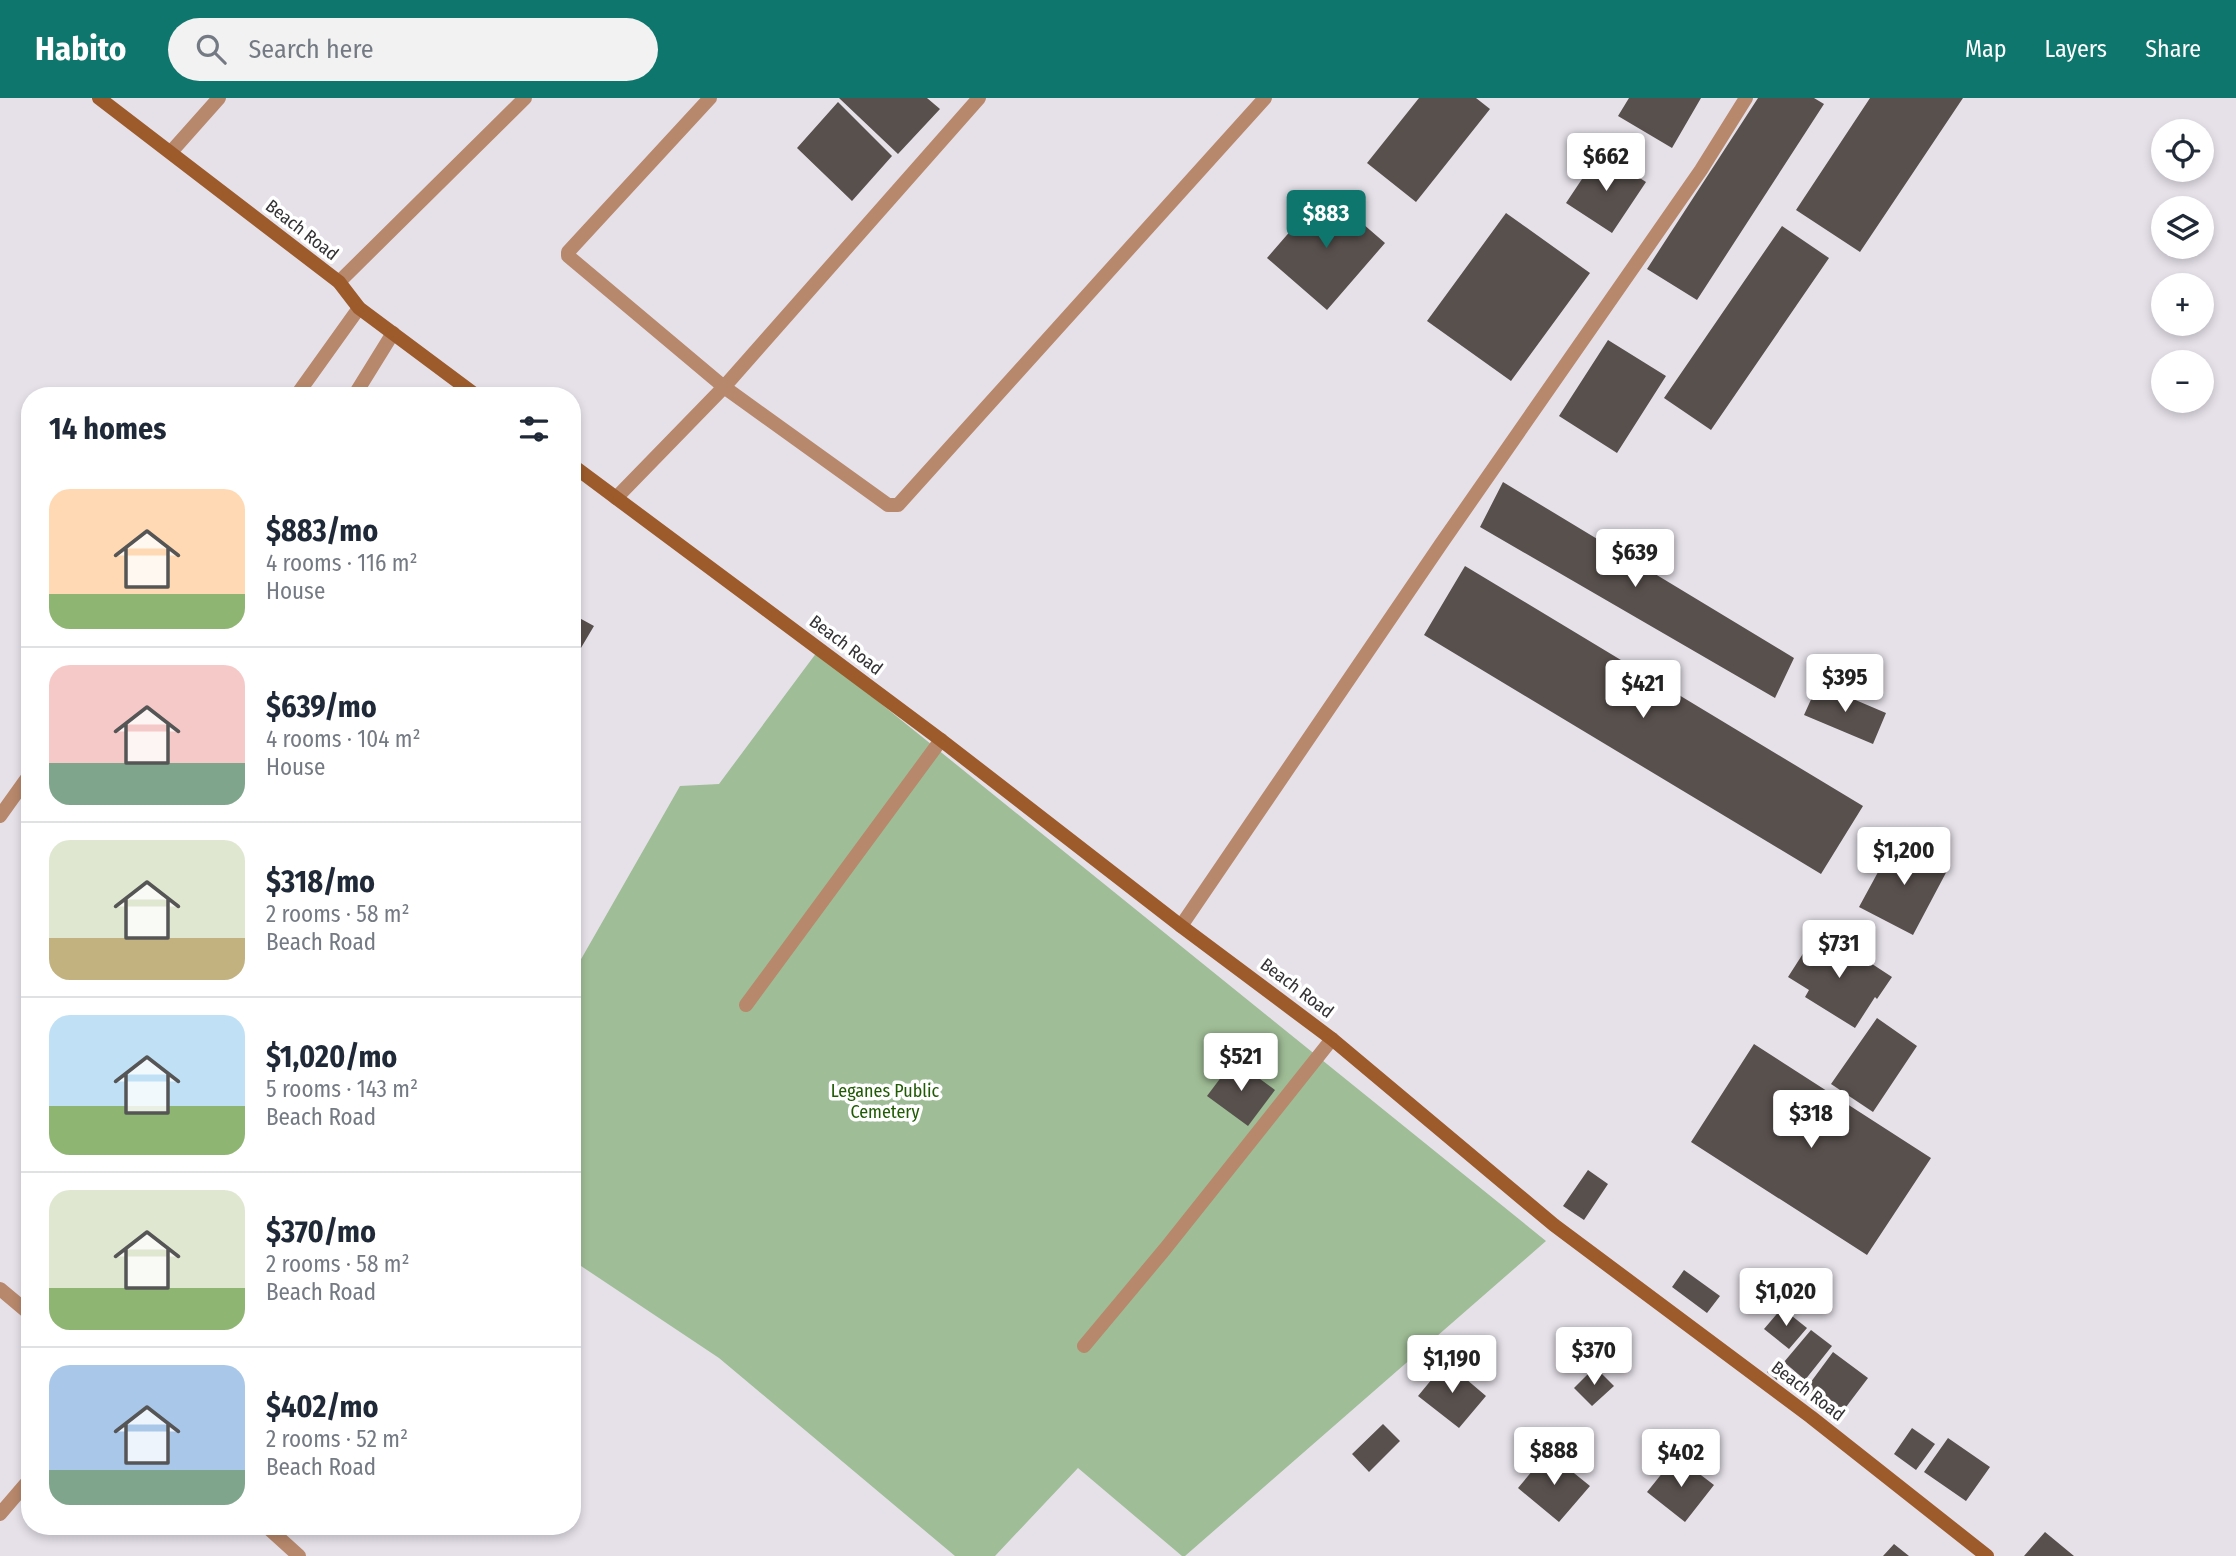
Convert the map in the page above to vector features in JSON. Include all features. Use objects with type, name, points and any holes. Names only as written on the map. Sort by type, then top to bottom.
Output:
[{"type":"main road","name":"Beach Road","points":[[99,98],[339,282],[359,308],[466,387]]},
{"type":"main road","name":"Beach Road","points":[[581,472],[941,740],[1332,1039],[1554,1225],[1811,1417],[1987,1556]]},
{"type":"street","points":[[171,152],[219,98]]},
{"type":"street","points":[[339,282],[525,98]]},
{"type":"street","points":[[710,98],[568,252],[568,256],[724,387],[888,505],[898,505],[1265,98]]},
{"type":"street","points":[[616,498],[724,387],[979,98]]},
{"type":"street","points":[[1181,926],[1700,170],[1746,98]]},
{"type":"street","points":[[302,387],[359,308]]},
{"type":"street","points":[[360,387],[393,333]]},
{"type":"street","points":[[746,1005],[941,740]]},
{"type":"street","points":[[0,816],[21,787]]},
{"type":"street","points":[[1084,1346],[1332,1039]]},
{"type":"street","points":[[0,1289],[21,1306]]},
{"type":"street","points":[[0,1514],[21,1490]]},
{"type":"street","points":[[276,1535],[299,1556]]},
{"type":"green space","name":"Leganes Public Cemetery","points":[[817,652],[1546,1241],[1185,1556],[1078,1468],[995,1556],[955,1556],[719,1358],[581,1266],[581,959],[680,786],[719,784]]},
{"type":"building","points":[[839,98],[927,98],[940,109],[898,154]]},
{"type":"building","points":[[1419,98],[1476,98],[1490,109],[1416,202],[1367,163]]},
{"type":"building","points":[[1629,98],[1701,98],[1672,148],[1618,116]]},
{"type":"building","points":[[1758,98],[1814,98],[1824,104],[1697,300],[1647,269]]},
{"type":"building","points":[[1870,98],[1963,98],[1860,252],[1796,210]]},
{"type":"building","points":[[838,102],[892,156],[852,201],[797,148]]},
{"type":"building","points":[[1600,152],[1646,182],[1612,233],[1566,203]]},
{"type":"building","points":[[1325,191],[1385,243],[1327,310],[1267,258]]},
{"type":"building","points":[[1506,213],[1590,273],[1511,381],[1427,321]]},
{"type":"building","points":[[1782,226],[1829,258],[1711,430],[1664,398]]},
{"type":"building","points":[[1608,340],[1666,376],[1617,453],[1559,416]]},
{"type":"building","points":[[1503,482],[1794,658],[1775,698],[1480,527]]},
{"type":"building","points":[[1465,566],[1863,806],[1821,874],[1424,635]]},
{"type":"building","points":[[581,619],[594,626],[581,648]]},
{"type":"building","points":[[1818,684],[1886,713],[1873,744],[1804,715]]},
{"type":"building","points":[[1896,839],[1949,867],[1913,935],[1859,907]]},
{"type":"building","points":[[1813,938],[1831,950],[1837,941],[1892,977],[1855,1028],[1805,997],[1809,990],[1788,977]]},
{"type":"building","points":[[1877,1018],[1917,1046],[1873,1112],[1831,1084]]},
{"type":"building","points":[[1754,1044],[1931,1158],[1867,1255],[1691,1142]]},
{"type":"building","points":[[1234,1060],[1275,1090],[1248,1126],[1207,1096]]},
{"type":"building","points":[[1588,1170],[1608,1184],[1584,1220],[1563,1206]]},
{"type":"building","points":[[1684,1270],[1720,1296],[1707,1313],[1672,1287]]},
{"type":"building","points":[[1782,1308],[1807,1328],[1789,1349],[1764,1329]]},
{"type":"building","points":[[1811,1330],[1832,1346],[1805,1380],[1784,1362]]},
{"type":"building","points":[[1833,1352],[1868,1378],[1840,1415],[1805,1390]]},
{"type":"building","points":[[1777,1361],[1786,1370],[1777,1380],[1767,1372]]},
{"type":"building","points":[[1446,1362],[1486,1396],[1459,1428],[1418,1396]]},
{"type":"building","points":[[1595,1367],[1614,1386],[1592,1406],[1574,1388]]},
{"type":"building","points":[[1383,1424],[1400,1441],[1369,1472],[1352,1454]]},
{"type":"building","points":[[1912,1428],[1935,1444],[1916,1470],[1894,1454]]},
{"type":"building","points":[[1948,1438],[1990,1467],[1966,1501],[1924,1472]]},
{"type":"building","points":[[1548,1452],[1590,1486],[1559,1522],[1518,1488]]},
{"type":"building","points":[[1676,1456],[1714,1485],[1685,1522],[1647,1492]]},
{"type":"building","points":[[2045,1532],[2074,1556],[2024,1556]]},
{"type":"building","points":[[1894,1544],[1909,1556],[1883,1556]]}]
